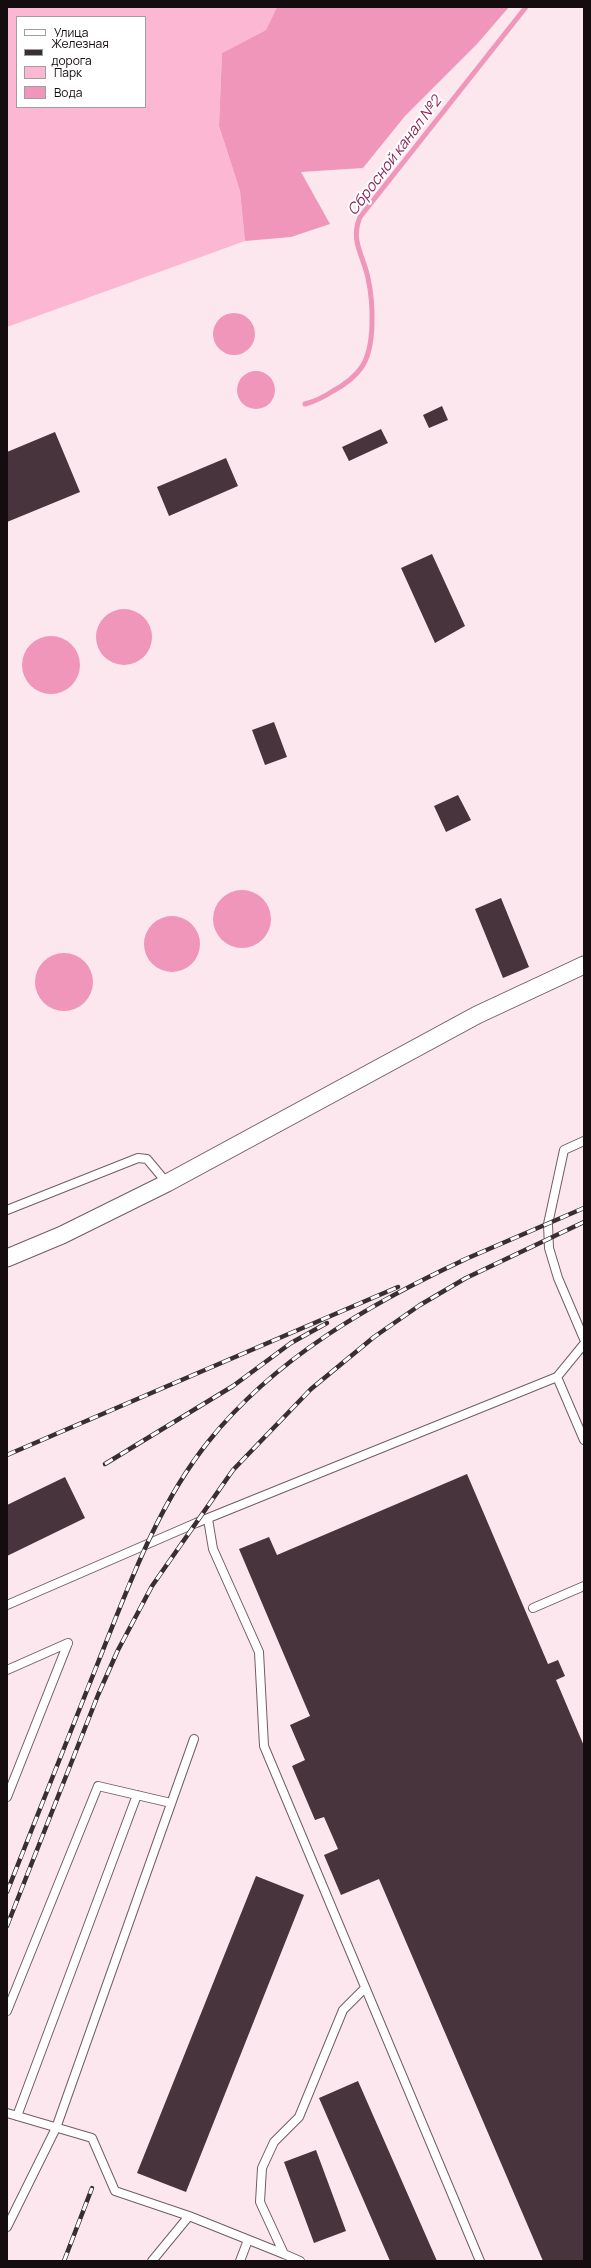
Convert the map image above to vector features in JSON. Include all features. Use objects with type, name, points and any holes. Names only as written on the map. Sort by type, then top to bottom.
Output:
[{"type":"street","points":[[7,1258],[62,1235],[168,1183],[477,1015],[584,965]]},
{"type":"lane","points":[[584,1141],[564,1150],[548,1224],[550,1256],[584,1339]]},
{"type":"lane","points":[[7,1210],[138,1158],[147,1159],[168,1183]]},
{"type":"lane","points":[[7,1605],[208,1519],[557,1377],[584,1344]]},
{"type":"lane","points":[[557,1377],[584,1440]]},
{"type":"lane","points":[[208,1519],[213,1549],[259,1652],[264,1746],[480,2261]]},
{"type":"lane","points":[[533,1608],[584,1586]]},
{"type":"lane","points":[[7,1670],[68,1643],[7,1797]]},
{"type":"lane","points":[[7,2227],[56,2128],[194,1739]]},
{"type":"lane","points":[[7,2011],[98,1786],[171,1803]]},
{"type":"lane","points":[[17,2116],[138,1795]]},
{"type":"lane","points":[[284,2254],[260,2202],[262,2168],[274,2142],[298,2117],[343,2010],[365,1988]]},
{"type":"lane","points":[[7,2113],[92,2138],[115,2191],[189,2216],[300,2261]]},
{"type":"lane","points":[[152,2261],[189,2216]]},
{"type":"lane","points":[[240,2261],[248,2240]]},
{"type":"green space","points":[[7,7],[277,7],[266,30],[222,53],[219,126],[240,191],[245,241],[7,327]]},
{"type":"water","points":[[277,7],[509,7],[477,44],[405,116],[363,168],[301,172],[330,224],[291,237],[245,241],[240,191],[219,126],[222,53],[266,30]]},
{"type":"water","points":[[230,313],[238,313],[249,319],[255,330],[255,338],[249,349],[238,355],[230,355],[219,349],[213,338],[213,330],[219,319]]},
{"type":"water","points":[[256,371],[266,374],[272,380],[275,390],[272,400],[266,406],[256,409],[246,406],[240,400],[237,390],[240,380],[246,374]]},
{"type":"water","points":[[124,609],[135,611],[144,617],[150,626],[152,637],[150,648],[144,657],[135,663],[124,665],[113,663],[104,657],[98,648],[96,637],[98,626],[104,617],[113,611]]},
{"type":"water","points":[[51,636],[67,641],[75,649],[80,665],[75,681],[67,689],[51,694],[35,689],[27,681],[22,665],[27,649],[35,641]]},
{"type":"water","points":[[242,890],[258,895],[266,903],[271,919],[266,935],[258,943],[242,948],[226,943],[218,935],[213,919],[218,903],[226,895]]},
{"type":"water","points":[[166,916],[178,916],[188,920],[196,928],[200,938],[200,950],[196,960],[188,968],[178,972],[166,972],[156,968],[148,960],[144,950],[144,938],[148,928],[156,920]]},
{"type":"water","points":[[58,953],[70,953],[85,961],[93,976],[93,988],[85,1003],[70,1011],[58,1011],[43,1003],[35,988],[35,976],[43,961]]},
{"type":"building","points":[[442,406],[448,420],[429,428],[423,415]]},
{"type":"building","points":[[381,429],[388,443],[349,461],[342,447]]},
{"type":"building","points":[[55,432],[80,492],[7,522],[7,452]]},
{"type":"building","points":[[226,458],[238,486],[169,516],[157,487]]},
{"type":"building","points":[[432,554],[465,626],[435,643],[401,568]]},
{"type":"building","points":[[274,722],[287,757],[265,765],[252,730]]},
{"type":"building","points":[[458,795],[471,820],[446,832],[434,806]]},
{"type":"building","points":[[501,898],[529,967],[503,978],[475,909]]},
{"type":"building","points":[[467,1474],[548,1664],[558,1660],[565,1676],[556,1680],[584,1746],[584,2261],[543,2261],[379,1879],[341,1895],[324,1855],[338,1849],[324,1817],[315,1820],[292,1766],[305,1760],[290,1725],[310,1716],[239,1549],[269,1537],[277,1555]]},
{"type":"building","points":[[65,1477],[85,1518],[7,1556],[7,1505]]},
{"type":"building","points":[[256,1876],[304,1895],[186,2192],[137,2173]]},
{"type":"building","points":[[358,2081],[437,2261],[390,2261],[319,2098]]},
{"type":"building","points":[[316,2150],[346,2231],[314,2243],[284,2162]]},
{"type":"waterway","name":"Сбросной канал №2","points":[[305,404],[323,397],[352,378],[361,368],[369,349],[372,311],[368,278],[357,241],[356,233],[360,217],[526,7]]},
{"type":"railway","points":[[461,1261],[584,1208]]},
{"type":"railway","points":[[7,1926],[98,1695],[118,1650],[152,1586],[233,1470],[311,1389],[374,1337],[420,1305],[466,1278],[584,1222]]},
{"type":"railway","points":[[7,1892],[133,1575],[159,1519],[190,1467],[208,1442],[234,1412],[263,1384],[326,1336],[395,1294],[466,1259]]},
{"type":"railway","points":[[7,1455],[398,1287]]},
{"type":"railway","points":[[105,1464],[233,1386],[291,1343],[327,1323]]},
{"type":"railway","points":[[64,2261],[92,2188]]}]
